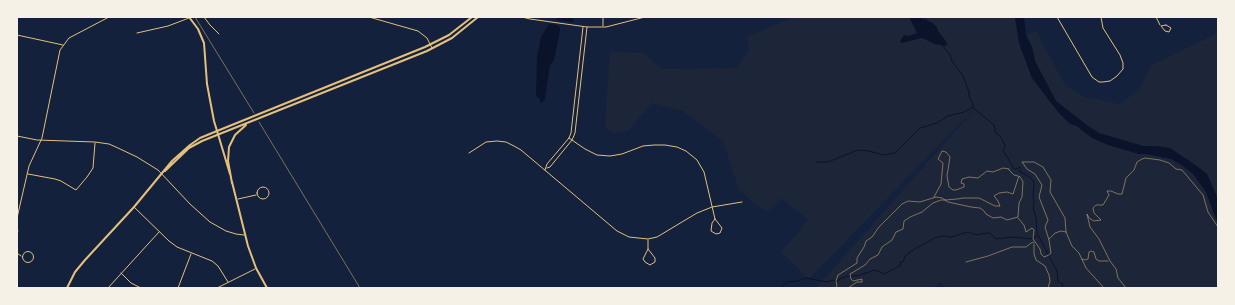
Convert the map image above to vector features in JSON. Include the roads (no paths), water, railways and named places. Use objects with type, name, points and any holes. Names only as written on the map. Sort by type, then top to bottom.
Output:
[{"type":"main road","points":[[189,17],[200,33],[204,43],[207,84],[218,135],[245,235],[256,268],[267,288]]},
{"type":"main road","points":[[67,288],[80,265],[134,207],[184,149],[200,138],[431,45],[472,17]]},
{"type":"main road","points":[[163,172],[190,148],[202,141],[266,117],[433,49],[458,34],[478,17]]},
{"type":"main road","points":[[232,184],[228,158],[230,144],[237,132],[250,123]]},
{"type":"street","points":[[17,218],[31,161],[41,140],[58,57],[63,45],[72,35],[109,17]]},
{"type":"street","points":[[137,33],[168,26],[186,20],[189,17]]},
{"type":"street","points":[[204,17],[219,34]]},
{"type":"street","points":[[369,17],[415,30],[425,36],[433,49]]},
{"type":"street","points":[[522,17],[530,20],[583,27],[602,27],[645,17]]},
{"type":"street","points":[[602,27],[603,17]]},
{"type":"street","points":[[1057,17],[1092,77],[1099,82],[1102,82],[1110,81],[1117,76],[1123,66],[1120,54],[1103,28],[1101,17]]},
{"type":"street","points":[[1156,17],[1161,26],[1165,31],[1169,32],[1171,30],[1168,26],[1161,26]]},
{"type":"street","points":[[546,168],[547,164],[569,138],[572,129],[583,27]]},
{"type":"street","points":[[544,170],[550,167],[572,140],[575,133],[587,27]]},
{"type":"street","points":[[17,35],[63,45]]},
{"type":"street","points":[[576,93],[580,94]]},
{"type":"street","points":[[17,136],[41,140],[109,144],[163,172],[203,217],[226,231],[245,235]]},
{"type":"street","points":[[569,138],[597,155],[610,156],[622,154],[643,146],[654,145],[677,147],[686,151],[697,160],[704,172],[715,219],[722,228],[720,233],[716,234],[711,231],[712,223],[715,219]]},
{"type":"street","points":[[27,174],[55,179],[66,183],[75,190],[84,181],[93,168],[95,142]]},
{"type":"street","points":[[469,153],[486,142],[506,142],[521,150],[617,231],[628,237],[648,239],[657,237],[697,213],[712,208],[742,202]]},
{"type":"street","points":[[236,199],[256,194],[261,187],[267,188],[270,192],[269,196],[265,199],[262,199],[256,194]]},
{"type":"street","points":[[134,207],[159,232],[177,247],[212,261],[218,266],[228,282]]},
{"type":"street","points":[[108,288],[120,273],[159,232]]},
{"type":"street","points":[[648,239],[648,249],[643,259],[644,262],[650,265],[655,262],[655,258],[648,249]]},
{"type":"street","points":[[17,253],[22,257],[24,262],[27,263],[31,262],[34,257],[29,252],[25,252],[22,257]]},
{"type":"street","points":[[178,288],[192,253]]},
{"type":"street","points":[[217,288],[256,268]]},
{"type":"street","points":[[120,273],[131,283],[141,288]]},
{"type":"waterway","points":[[924,17],[927,21]]},
{"type":"waterway","points":[[943,46],[963,76],[973,108],[994,125],[996,133],[1000,136],[1005,145],[1003,150],[1014,169],[1020,167],[1021,169],[1019,171],[1031,178],[1034,182],[1033,208],[1036,217],[1037,233],[1057,271],[1058,281],[1063,284],[1062,288]]},
{"type":"waterway","points":[[816,162],[828,162],[858,150],[883,155],[895,153],[920,128],[937,123],[948,116],[964,112],[973,107]]},
{"type":"waterway","points":[[781,288],[787,282],[798,281],[806,278],[827,282],[833,280],[837,282],[839,279],[848,276],[857,276],[875,270],[884,274],[900,266],[900,262],[903,262],[905,256],[916,248],[935,238],[943,236],[951,237],[968,232],[977,235],[990,233],[996,239],[1014,237],[1030,239],[1038,236]]}]
